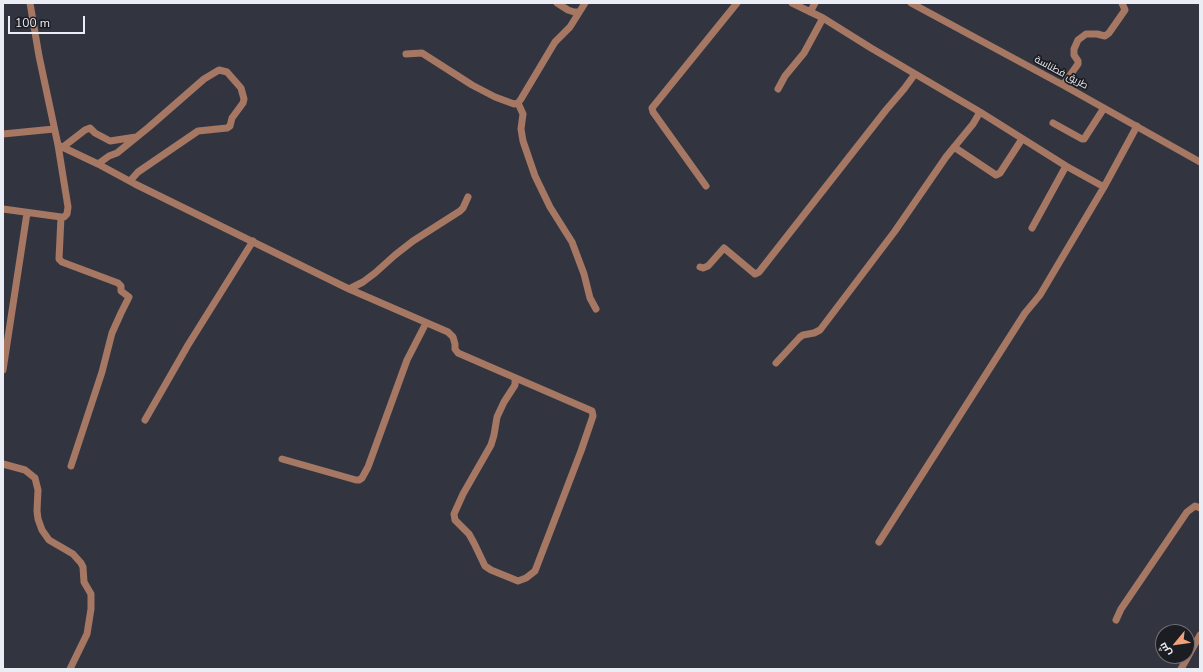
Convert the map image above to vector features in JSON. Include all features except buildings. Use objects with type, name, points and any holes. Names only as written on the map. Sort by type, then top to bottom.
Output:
[{"type":"street","points":[[3,208],[27,213],[64,217],[67,214],[68,207],[61,146],[54,129],[30,3]]},
{"type":"street","points":[[557,3],[568,10],[578,12]]},
{"type":"street","points":[[518,103],[555,42],[570,27],[585,3]]},
{"type":"street","points":[[706,186],[653,112],[652,108],[737,3]]},
{"type":"street","points":[[792,3],[823,18],[980,112],[1066,166],[1104,187]]},
{"type":"street","points":[[810,12],[815,3]]},
{"type":"street","name":"طريق فطناسة","points":[[911,3],[1063,85],[1200,162]]},
{"type":"street","points":[[1063,85],[1078,64],[1078,61],[1074,55],[1074,49],[1078,40],[1086,34],[1105,36],[1109,33],[1125,10],[1122,3]]},
{"type":"street","points":[[778,89],[785,76],[804,53],[823,18]]},
{"type":"street","points":[[406,54],[422,53],[472,85],[495,97],[514,104],[518,103]]},
{"type":"street","points":[[98,164],[117,153],[204,79],[219,70],[227,72],[241,88],[244,99],[244,103],[232,118],[230,126],[227,128],[198,131],[138,172],[130,181]]},
{"type":"street","points":[[700,267],[703,268],[708,266],[724,248],[755,274],[759,272],[886,110],[904,90],[915,74]]},
{"type":"street","points":[[518,103],[523,114],[521,129],[523,141],[535,176],[550,207],[572,242],[584,274],[590,298],[596,309]]},
{"type":"street","points":[[1053,123],[1084,139],[1104,108]]},
{"type":"street","points":[[776,363],[800,337],[820,330],[895,231],[954,147],[973,124],[980,112]]},
{"type":"street","points":[[879,542],[1025,313],[1040,295],[1104,187],[1137,126]]},
{"type":"street","points":[[61,146],[90,128],[95,133],[110,141],[136,137]]},
{"type":"street","points":[[3,134],[54,129]]},
{"type":"street","points":[[954,147],[996,175],[1000,173],[1022,139]]},
{"type":"street","points":[[61,146],[350,289],[451,334],[458,353],[592,411],[593,414],[581,450],[535,571],[518,581],[485,566],[469,534],[455,520],[454,514],[463,494],[490,445],[494,435],[497,417],[504,402],[515,385],[515,378]]},
{"type":"street","points":[[1032,228],[1066,166]]},
{"type":"street","points":[[350,289],[376,273],[395,254],[413,241],[464,208],[468,197]]},
{"type":"street","points":[[3,370],[27,213]]},
{"type":"street","points":[[61,217],[59,259],[62,262],[120,284],[121,291],[129,297],[112,333],[102,372],[71,466]]},
{"type":"street","points":[[145,420],[188,345],[253,241]]},
{"type":"street","points":[[282,459],[356,480],[362,478],[368,467],[407,360],[426,323]]},
{"type":"street","points":[[3,464],[25,470],[35,478],[38,490],[38,519],[42,530],[49,540],[73,554],[81,563],[83,568],[84,582],[91,594],[91,609],[87,634],[70,669]]},
{"type":"street","points":[[1116,620],[1121,609],[1187,512],[1194,506],[1200,508]]},
{"type":"street","points":[[1181,669],[1200,635]]}]
